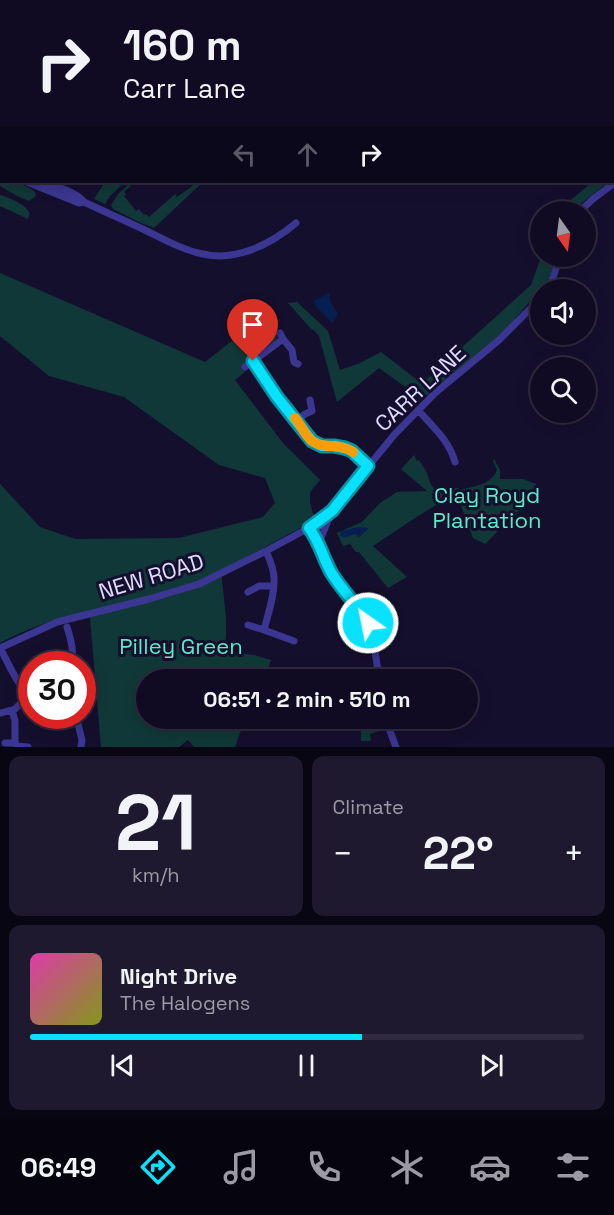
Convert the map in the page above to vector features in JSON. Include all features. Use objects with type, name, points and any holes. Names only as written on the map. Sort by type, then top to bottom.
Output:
[{"type":"street","points":[[47,183],[184,249],[205,255],[221,256],[252,249],[285,232],[296,222]]},
{"type":"street","points":[[47,183],[79,203],[84,202]]},
{"type":"street","points":[[63,183],[72,194]]},
{"type":"street","points":[[591,201],[614,183]]},
{"type":"street","name":"CARR LANE","points":[[309,528],[332,511],[405,423],[435,393],[499,340],[530,308]]},
{"type":"street","points":[[245,367],[282,336],[292,350],[294,362],[298,364]]},
{"type":"street","points":[[253,361],[277,397],[312,441],[322,446],[334,446],[352,451],[368,466]]},
{"type":"street","points":[[297,421],[312,411],[310,400]]},
{"type":"street","points":[[418,410],[444,440],[453,453],[455,462]]},
{"type":"street","name":"CARR LANE","points":[[319,543],[332,511]]},
{"type":"street","points":[[309,528],[319,543],[332,573],[368,623],[378,669]]},
{"type":"street","name":"NEW ROAD","points":[[0,648],[57,622],[199,584],[309,528]]},
{"type":"street","points":[[264,630],[274,586],[273,567],[266,551]]},
{"type":"street","points":[[248,592],[259,586],[274,586]]},
{"type":"street","points":[[248,625],[294,641]]},
{"type":"street","points":[[67,627],[73,651]]},
{"type":"street","points":[[0,648],[18,681]]},
{"type":"street","points":[[1,712],[18,706]]},
{"type":"street","points":[[12,710],[15,721],[15,743]]},
{"type":"street","points":[[79,729],[81,747]]},
{"type":"street","points":[[390,729],[396,747]]},
{"type":"street","points":[[5,743],[28,747]]},
{"type":"green space","points":[[0,183],[23,185],[35,192],[36,196],[29,201],[0,186]]},
{"type":"green space","points":[[104,183],[124,183],[105,204],[94,199]]},
{"type":"green space","points":[[197,183],[202,183],[154,228],[113,209],[111,205],[128,185],[131,186],[124,192],[126,194],[124,196],[136,211],[139,209],[149,217],[175,194],[177,197]]},
{"type":"green space","points":[[591,183],[607,183],[584,201],[570,201]]},
{"type":"green space","points":[[0,195],[25,207],[29,213],[28,219],[0,206]]},
{"type":"green space","points":[[537,267],[553,267],[549,279],[533,279]]},
{"type":"green space","name":"Pilley Green","points":[[0,273],[205,362],[262,317],[270,330],[273,328],[278,336],[275,341],[242,366],[245,372],[235,380],[283,443],[320,480],[310,492],[310,503],[315,520],[221,571],[226,618],[224,651],[271,660],[268,669],[136,669],[136,729],[241,729],[235,747],[194,747],[188,740],[179,747],[101,747],[96,688],[96,651],[93,651],[88,612],[42,624],[0,643],[0,484],[40,527],[75,539],[179,538],[263,517],[275,503],[265,478],[219,465],[124,397],[49,376],[0,336]]},
{"type":"green space","points":[[530,286],[530,301],[502,334],[422,399],[379,368],[337,402],[319,336],[288,303],[297,302],[328,331],[340,370],[381,352],[416,379],[428,378]]},
{"type":"green space","name":"Clay Royd Plantation","points":[[414,455],[427,473],[435,490],[458,488],[459,490],[486,482],[497,470],[494,459],[500,470],[500,479],[523,479],[536,484],[536,493],[485,544],[473,538],[456,493],[418,516],[373,546],[407,577],[388,588],[359,552],[356,552],[350,544],[343,546],[337,533],[362,522],[380,503],[397,492],[427,491],[401,469]]},
{"type":"green space","points":[[385,729],[370,734],[371,741],[361,741],[361,730]]},
{"type":"water","points":[[328,293],[338,314],[332,323],[314,301]]},
{"type":"water","points":[[358,527],[368,529],[359,537],[355,534],[346,537],[340,535],[341,531]]},
{"type":"slow traffic","points":[[295,418],[312,441],[317,444],[340,446],[353,452]]},
{"type":"route","points":[[253,361],[277,397],[312,441],[322,446],[340,446],[352,451],[368,466],[332,511],[309,528],[319,543],[332,573],[368,623]]}]
